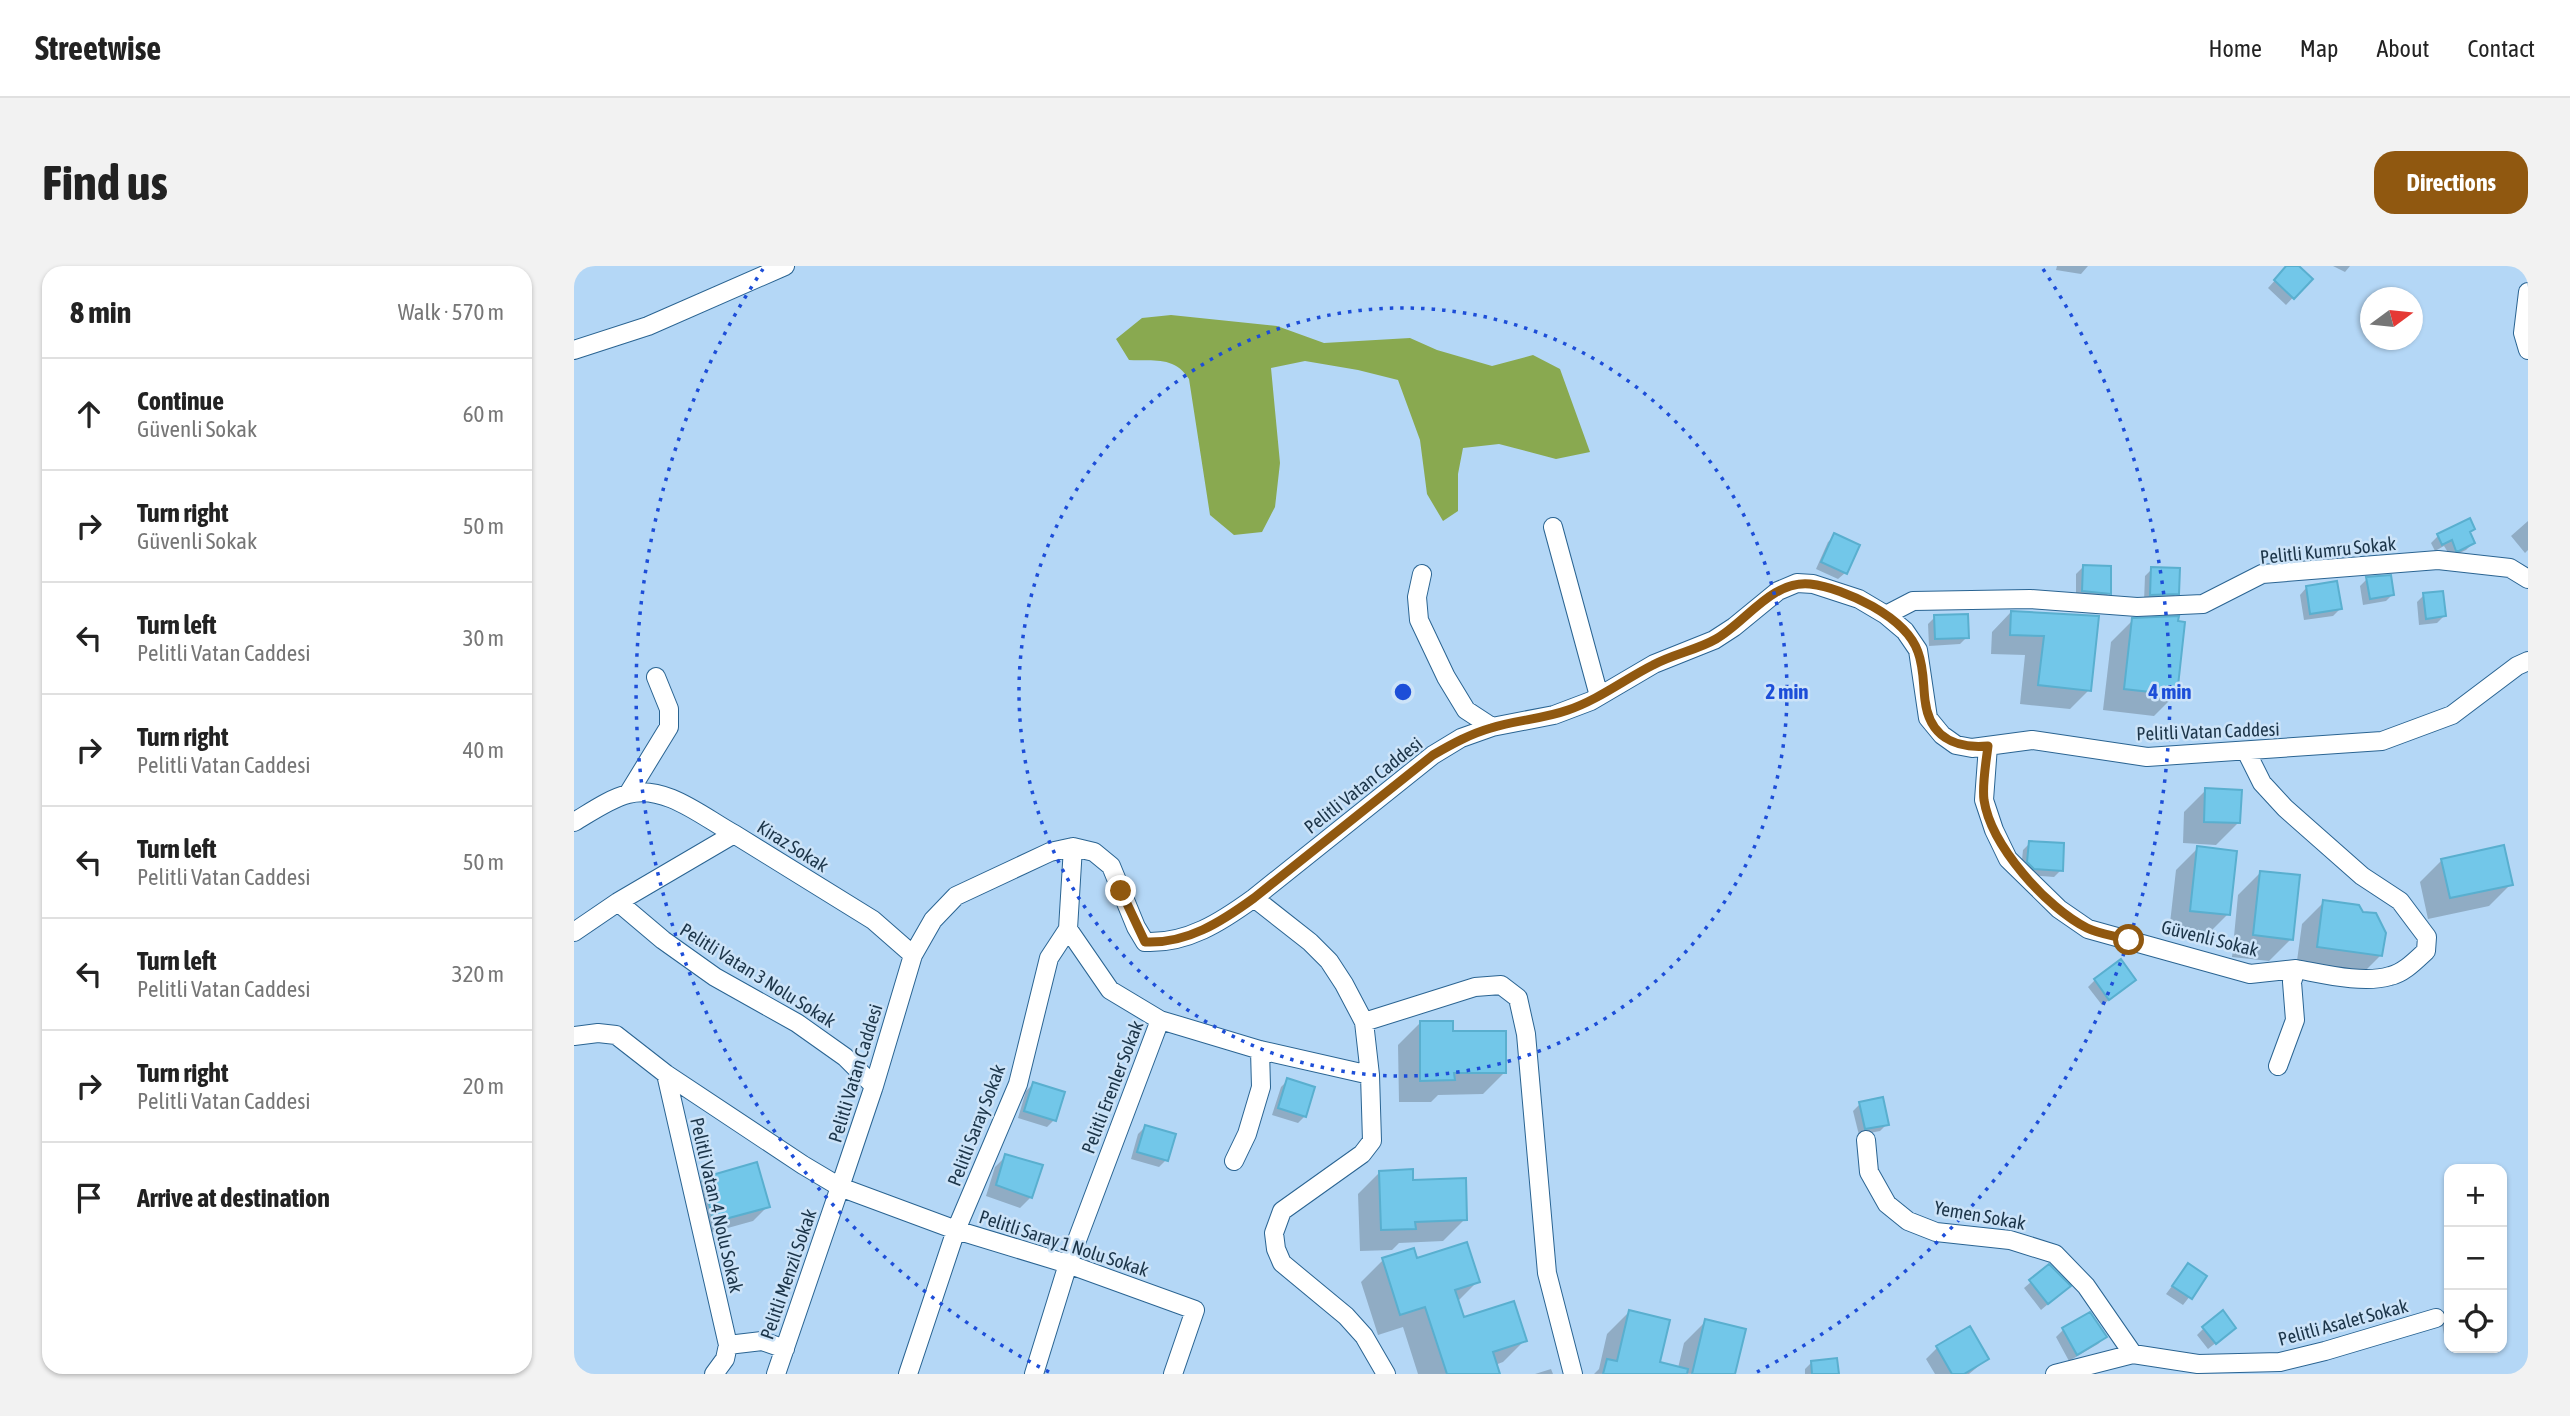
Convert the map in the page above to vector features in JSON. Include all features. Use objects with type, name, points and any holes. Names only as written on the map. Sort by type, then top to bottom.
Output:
[{"type":"street","points":[[574,350],[648,326],[785,266]]},
{"type":"street","points":[[2528,292],[2523,333],[2528,350]]},
{"type":"street","points":[[1553,527],[1599,696]]},
{"type":"street","name":"Pelitli Kumru Sokak","points":[[1886,615],[1913,601],[2029,599],[2137,607],[2203,604],[2262,574],[2438,560],[2510,568],[2528,579]]},
{"type":"street","points":[[1422,574],[1417,597],[1419,620],[1446,677],[1466,710],[1492,727]]},
{"type":"street","name":"Pelitli Vatan Caddesi","points":[[840,1187],[874,1086],[913,955],[933,920],[956,896],[1050,852],[1073,847],[1094,852],[1111,866],[1145,942],[1160,943],[1190,937],[1229,916],[1254,898],[1433,755],[1461,738],[1492,727],[1572,709],[1654,664],[1714,640],[1778,591],[1797,583],[1813,584],[1859,599],[1886,615],[1905,631],[1918,650],[1928,718],[1942,735],[1956,745],[1972,748],[2032,740],[2147,757],[2382,741],[2452,715],[2517,666],[2528,661]]},
{"type":"street","points":[[628,794],[669,727],[669,709],[656,677]]},
{"type":"street","name":"Güvenli Sokak","points":[[1988,746],[1984,800],[2008,859],[2059,909],[2088,929],[2250,974],[2296,969],[2354,979],[2390,976],[2411,965],[2426,951],[2427,937],[2400,901],[2362,876],[2285,808],[2262,783],[2246,751]]},
{"type":"street","points":[[574,822],[628,794],[653,792],[734,834]]},
{"type":"street","name":"Kiraz Sokak","points":[[574,932],[618,902],[734,834],[873,920],[913,955]]},
{"type":"street","name":"Pelitli Saray Sokak","points":[[908,1374],[957,1230],[1018,1084],[1049,958],[1068,929],[1073,847]]},
{"type":"street","points":[[1254,898],[1310,942],[1329,961],[1364,1023],[1370,1075],[1372,1141],[1362,1154],[1282,1211],[1274,1233],[1276,1249],[1282,1263],[1346,1316],[1364,1336],[1386,1374]]},
{"type":"street","name":"Pelitli Vatan 3 Nolu Sokak","points":[[618,902],[652,932],[716,977],[797,1023],[845,1057],[874,1086]]},
{"type":"street","points":[[1068,929],[1110,990],[1160,1020]]},
{"type":"street","points":[[2278,1066],[2295,1020],[2292,982],[2296,969]]},
{"type":"street","points":[[1364,1023],[1475,987],[1501,985],[1518,998],[1525,1034],[1547,1273],[1573,1374]]},
{"type":"street","name":"Pelitli Erenler Sokak","points":[[1034,1374],[1068,1264],[1160,1020],[1260,1051],[1370,1075]]},
{"type":"street","points":[[574,1036],[598,1033],[616,1035],[666,1074],[840,1187]]},
{"type":"street","points":[[1234,1161],[1256,1108],[1261,1087],[1260,1051]]},
{"type":"street","name":"Pelitli Vatan 4 Nolu Sokak","points":[[666,1074],[728,1345]]},
{"type":"street","name":"Yemen Sokak","points":[[1866,1140],[1868,1172],[1887,1204],[1908,1221],[1937,1232],[2010,1240],[2033,1245],[2054,1254],[2086,1286],[2133,1354]]},
{"type":"street","name":"Pelitli Saray 1 Nolu Sokak","points":[[840,1187],[957,1230],[1068,1264],[1195,1310],[1174,1374]]},
{"type":"street","name":"Pelitli Menzil Sokak","points":[[776,1374],[840,1187]]},
{"type":"street","name":"Pelitli Asalet Sokak","points":[[2054,1374],[2133,1354],[2198,1364],[2280,1362],[2325,1352],[2436,1318]]},
{"type":"street","points":[[714,1374],[724,1359],[728,1345],[762,1341],[785,1349]]},
{"type":"green space","points":[[1171,315],[1277,326],[1324,343],[1410,338],[1437,350],[1492,366],[1533,355],[1560,369],[1590,452],[1556,459],[1499,444],[1463,448],[1458,474],[1458,511],[1443,521],[1427,494],[1420,440],[1398,380],[1305,361],[1271,368],[1280,463],[1275,507],[1262,532],[1234,535],[1210,515],[1189,379],[1177,366],[1170,363],[1129,360],[1116,339],[1142,318]]},
{"type":"building","points":[[2286,266],[2299,266],[2313,279],[2294,299],[2274,280]]},
{"type":"building","points":[[2470,518],[2475,529],[2470,532],[2475,543],[2459,551],[2456,551],[2452,540],[2442,545],[2437,534]]},
{"type":"building","points":[[1834,533],[1860,545],[1847,574],[1821,562]]},
{"type":"building","points":[[2083,565],[2111,566],[2111,594],[2082,591]]},
{"type":"building","points":[[2151,567],[2180,568],[2179,594],[2150,595]]},
{"type":"building","points":[[2391,575],[2394,595],[2370,599],[2366,577]]},
{"type":"building","points":[[2337,581],[2342,609],[2310,614],[2306,586]]},
{"type":"building","points":[[2443,591],[2446,616],[2426,619],[2423,593]]},
{"type":"building","points":[[2011,611],[2099,616],[2091,691],[2038,685],[2044,636],[2010,635]]},
{"type":"building","points":[[1968,614],[1969,638],[1935,639],[1934,615]]},
{"type":"building","points":[[2179,616],[2178,621],[2185,622],[2177,695],[2124,689],[2132,618]]},
{"type":"building","points":[[2205,788],[2242,790],[2240,823],[2204,822]]},
{"type":"building","points":[[2029,841],[2064,843],[2063,871],[2034,869],[2027,862]]},
{"type":"building","points":[[2504,845],[2513,885],[2450,898],[2441,859]]},
{"type":"building","points":[[2197,846],[2237,851],[2230,915],[2190,911]]},
{"type":"building","points":[[2260,871],[2300,875],[2293,940],[2253,935]]},
{"type":"building","points":[[2323,900],[2359,905],[2363,912],[2376,913],[2386,933],[2382,956],[2317,947]]},
{"type":"building","points":[[2121,959],[2136,980],[2109,1000],[2094,979]]},
{"type":"building","points":[[1420,1021],[1453,1021],[1453,1031],[1506,1031],[1506,1073],[1454,1073],[1455,1080],[1420,1081]]},
{"type":"building","points":[[1287,1078],[1315,1087],[1306,1117],[1278,1108]]},
{"type":"building","points":[[1033,1082],[1065,1092],[1056,1121],[1024,1111]]},
{"type":"building","points":[[1883,1097],[1889,1125],[1865,1129],[1859,1102]]},
{"type":"building","points":[[1145,1125],[1176,1134],[1168,1161],[1137,1152]]},
{"type":"building","points":[[1005,1154],[1043,1165],[1032,1198],[996,1185]]},
{"type":"building","points":[[757,1162],[770,1207],[714,1222],[702,1178]]},
{"type":"building","points":[[1413,1169],[1413,1180],[1466,1178],[1467,1220],[1415,1222],[1416,1229],[1381,1230],[1379,1171]]},
{"type":"building","points":[[1467,1242],[1480,1282],[1455,1290],[1464,1317],[1514,1301],[1527,1341],[1493,1352],[1500,1374],[1447,1374],[1425,1307],[1400,1315],[1382,1258],[1414,1248],[1417,1258]]},
{"type":"building","points":[[2188,1263],[2207,1276],[2192,1299],[2172,1286]]},
{"type":"building","points":[[2049,1264],[2071,1286],[2048,1304],[2029,1280]]},
{"type":"building","points":[[1629,1310],[1670,1320],[1660,1362],[1688,1369],[1687,1374],[1603,1374],[1607,1359],[1617,1361]]},
{"type":"building","points":[[2223,1310],[2236,1328],[2216,1344],[2202,1327]]},
{"type":"building","points":[[2090,1312],[2107,1337],[2077,1355],[2062,1328]]},
{"type":"building","points":[[1705,1319],[1746,1329],[1735,1374],[1692,1374]]},
{"type":"building","points":[[1970,1326],[1989,1359],[1964,1374],[1952,1374],[1936,1346]]},
{"type":"building","points":[[1837,1358],[1839,1374],[1812,1374],[1811,1361]]},
{"type":"route","points":[[1121,891],[1145,942],[1160,943],[1190,937],[1229,916],[1254,898],[1433,755],[1461,738],[1492,727],[1554,715],[1591,701],[1654,664],[1714,640],[1778,591],[1797,583],[1813,584],[1859,599],[1886,615],[1905,631],[1918,650],[1928,718],[1942,735],[1956,745],[1972,748],[1988,746],[1984,800],[2008,859],[2059,909],[2088,929],[2129,940]]}]
